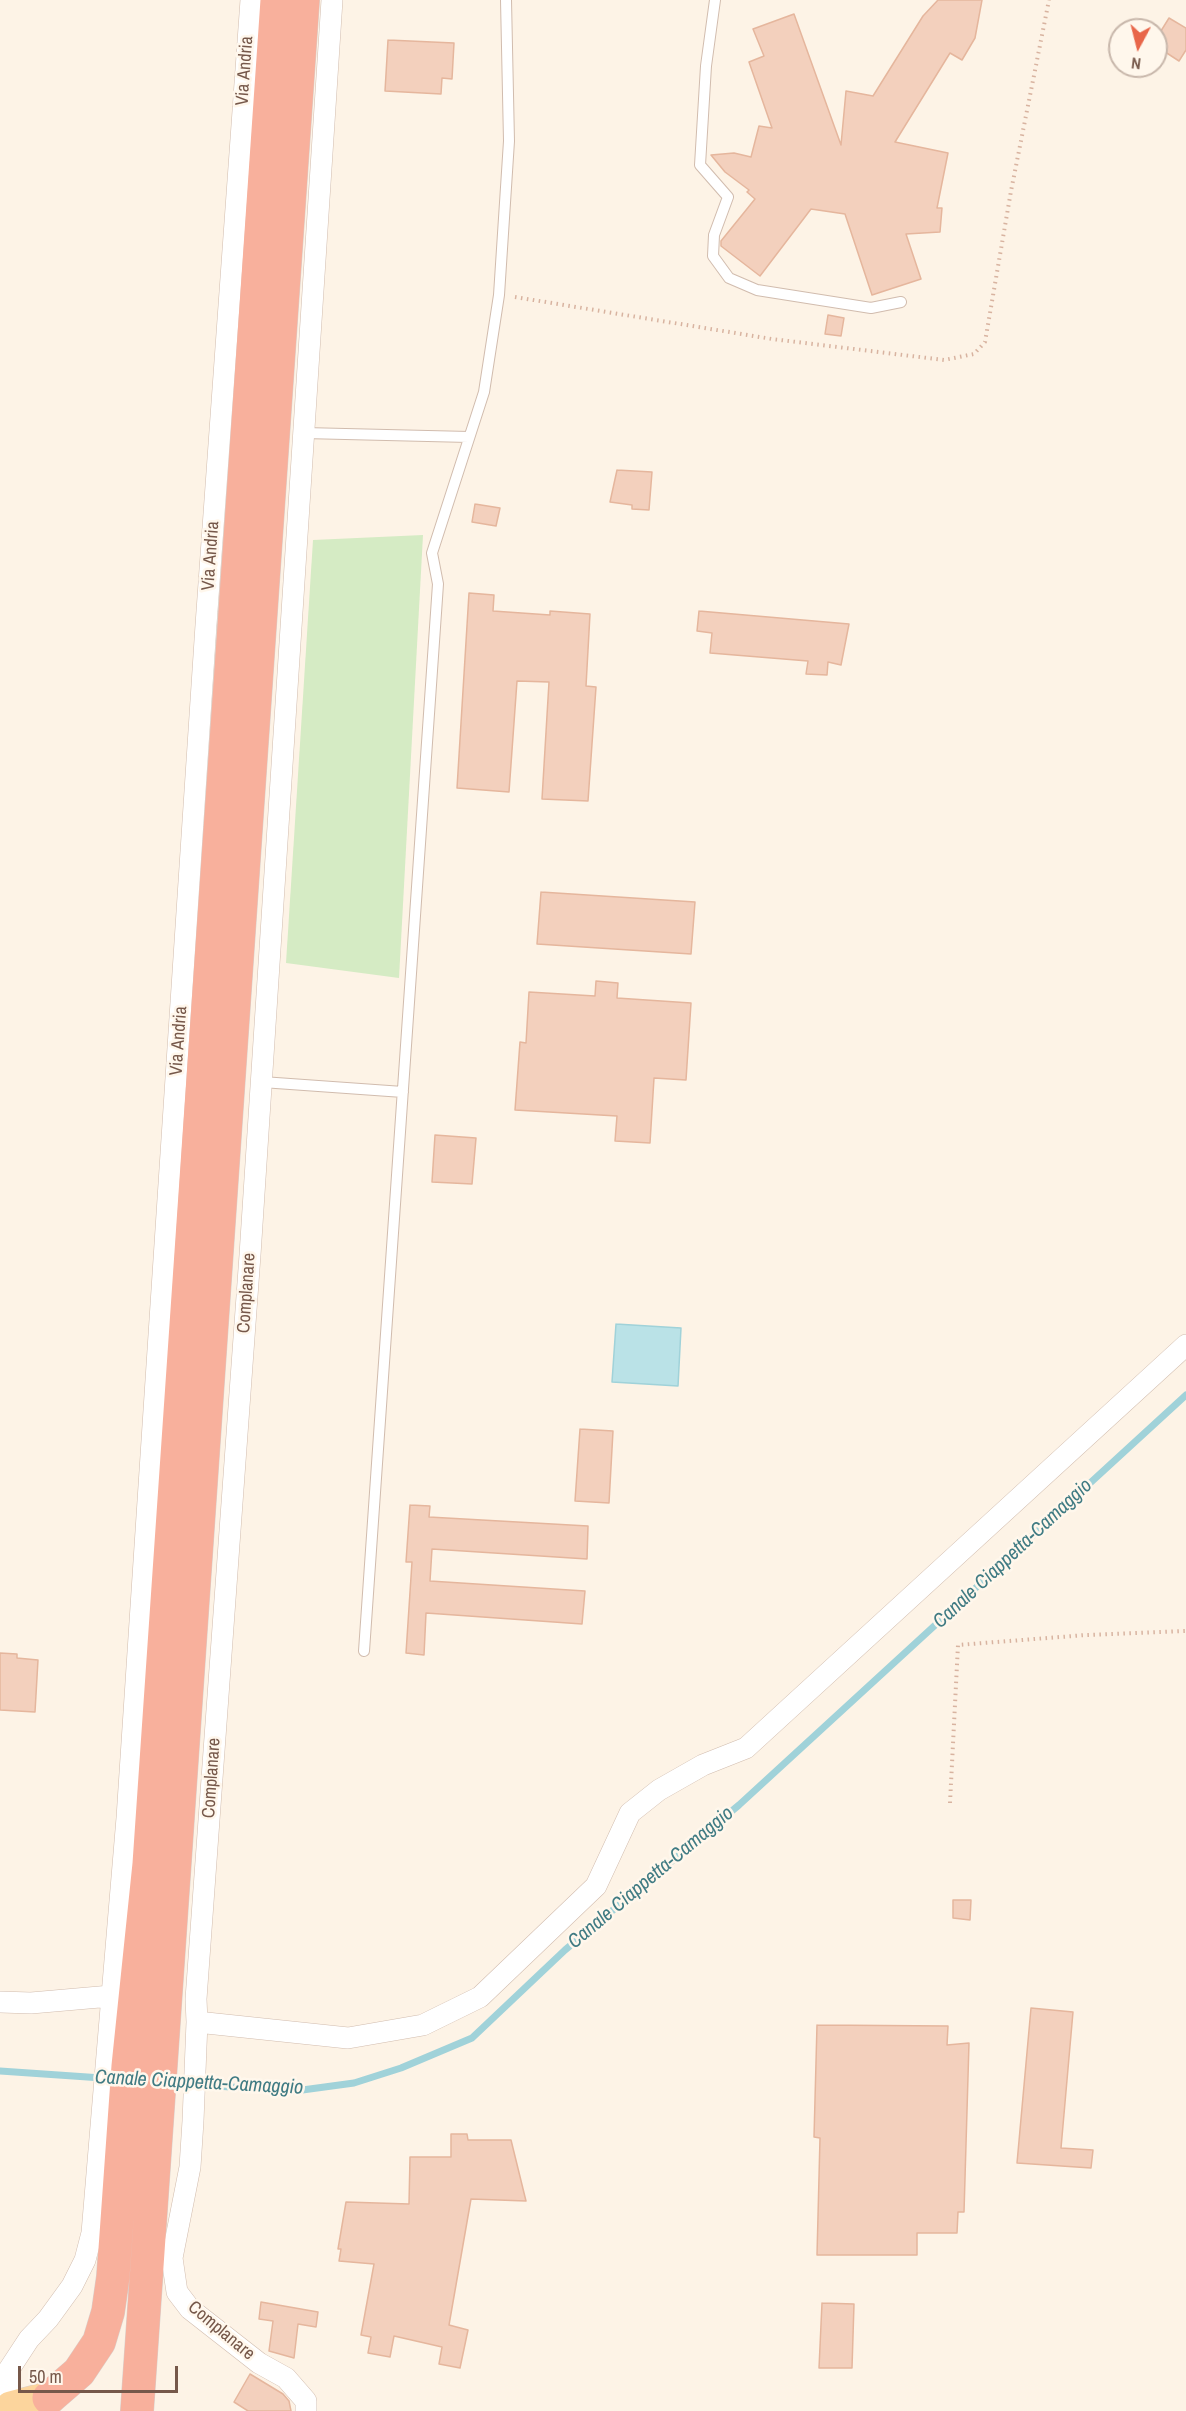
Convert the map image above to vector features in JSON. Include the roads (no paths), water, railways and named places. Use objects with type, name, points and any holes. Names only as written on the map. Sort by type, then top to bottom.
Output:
[{"type":"highway","points":[[25,2408],[79,2372],[99,2342],[105,2324],[112,2277],[113,2115],[117,2064],[149,1864],[276,0]]},
{"type":"highway","points":[[137,2411],[303,0]]},
{"type":"street","name":"Via Andria","points":[[111,1996],[128,1806],[250,0]]},
{"type":"street","points":[[262,1082],[332,0]]},
{"type":"street","name":"Complanare","points":[[262,1082],[196,1999],[197,2022],[190,2167],[172,2258],[177,2292],[190,2309],[259,2362],[286,2378],[306,2401],[306,2411]]},
{"type":"street","points":[[197,2022],[348,2038],[423,2025],[480,1997],[596,1886],[630,1813],[659,1790],[703,1765],[747,1748],[1186,1345]]},
{"type":"street","points":[[0,2002],[31,2003],[111,1996],[117,2064]]},
{"type":"street","points":[[25,2408],[8,2371],[29,2339],[48,2319],[72,2286],[85,2260],[113,2115]]},
{"type":"lane","points":[[364,1651],[438,584],[432,553],[484,392],[499,295],[509,141],[506,0]]},
{"type":"lane","points":[[715,0],[706,66],[700,165],[728,196],[714,235],[713,256],[729,278],[757,290],[871,308],[901,302]]},
{"type":"lane","points":[[304,433],[469,437]]},
{"type":"lane","points":[[262,1082],[403,1092]]},
{"type":"water","points":[[616,1324],[681,1328],[678,1386],[612,1382]]},
{"type":"waterway","name":"Canale Ciappetta-Camaggio","points":[[167,2083],[295,2091],[354,2083],[401,2068],[472,2038],[565,1950],[739,1805],[1186,1395]]},
{"type":"waterway","name":"Canale Ciappetta-Camaggio","points":[[0,2071],[102,2078]]}]
